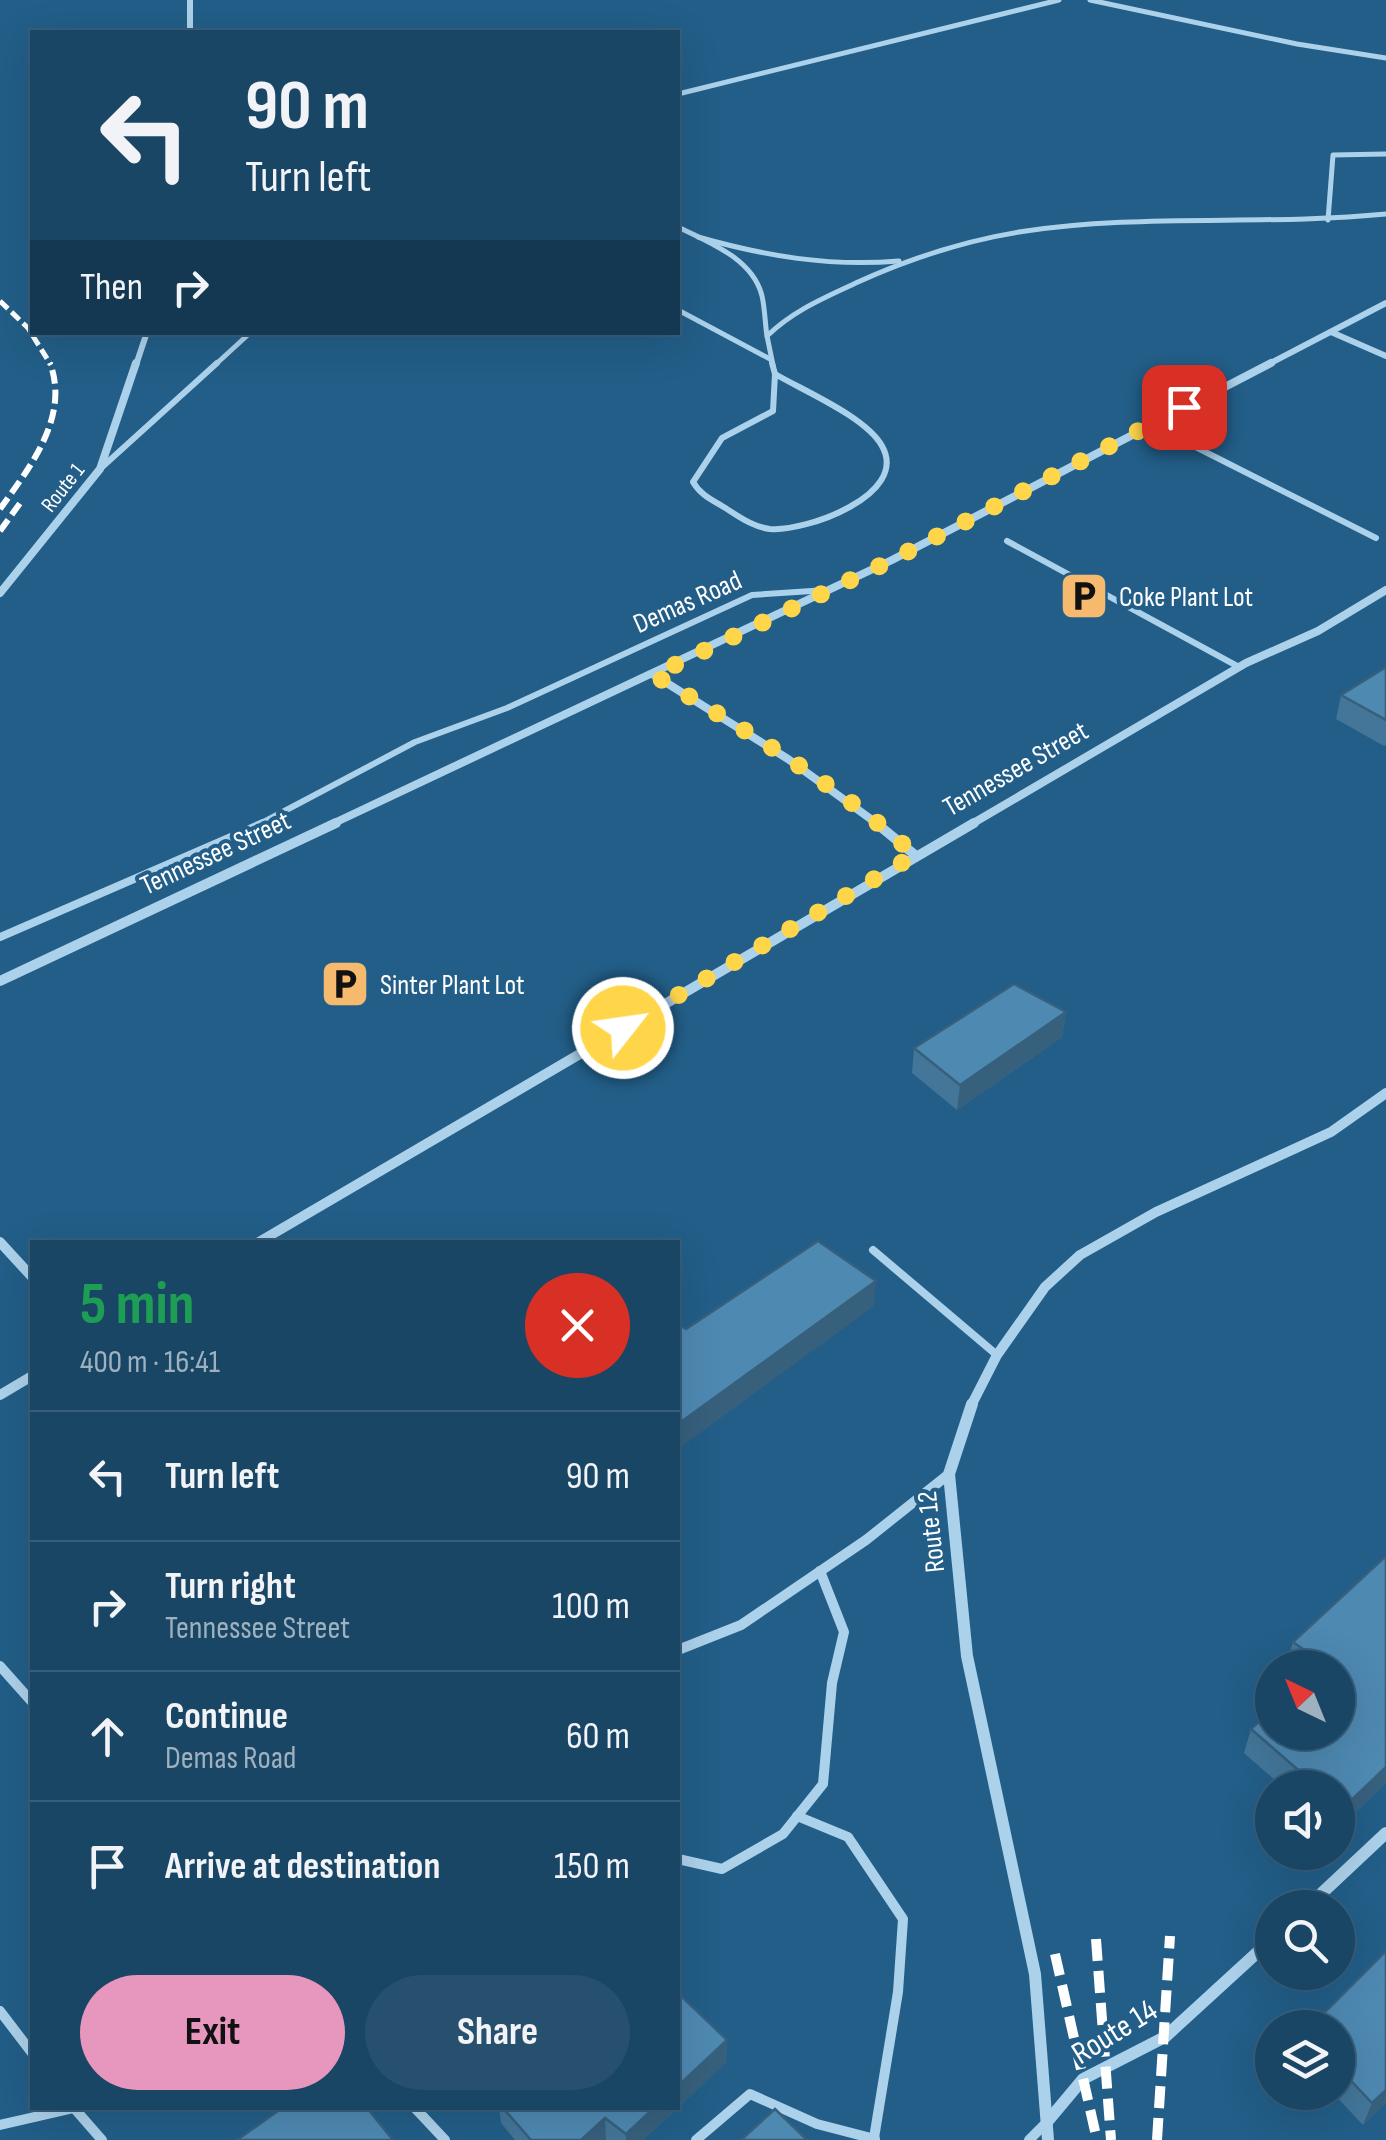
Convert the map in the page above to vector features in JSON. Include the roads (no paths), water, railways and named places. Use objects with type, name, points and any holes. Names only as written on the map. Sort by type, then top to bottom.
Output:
[{"type":"street","points":[[190,0],[190,30]]},
{"type":"street","name":"Demas Road","points":[[831,590],[1386,303]]},
{"type":"street","points":[[1331,332],[1386,356]]},
{"type":"street","name":"Route 1","points":[[0,592],[100,469],[146,335]]},
{"type":"street","name":"Tennessee Street","points":[[0,980],[831,590]]},
{"type":"street","name":"Tennessee Street","points":[[263,1240],[1239,667],[1318,631],[1386,590]]},
{"type":"street","points":[[654,675],[794,761],[860,808],[915,855]]},
{"type":"street","name":"Route 12","points":[[1046,2123],[1034,1974],[967,1656],[949,1474],[973,1401],[997,1356],[1044,1287],[1080,1254],[1156,1212],[1331,1132],[1386,1093]]},
{"type":"street","points":[[0,1242],[30,1274]]},
{"type":"street","points":[[0,1396],[30,1377]]},
{"type":"street","points":[[1325,1890],[1386,1833]]},
{"type":"street","name":"Route 14","points":[[1046,2123],[1083,2079],[1165,2036],[1255,1954]]},
{"type":"street","points":[[1046,2123],[1048,2140]]},
{"type":"lane","points":[[680,94],[1059,0]]},
{"type":"lane","points":[[1090,0],[1297,44],[1386,58]]},
{"type":"lane","points":[[1328,220],[1333,155],[1386,154]]},
{"type":"lane","points":[[698,237],[758,254],[823,264],[909,259],[1058,226],[1328,220],[1386,214]]},
{"type":"lane","points":[[680,228],[742,267],[758,284],[767,336],[772,373],[777,404],[774,410],[722,438],[693,482],[702,494],[758,526],[778,530],[818,521],[843,510],[878,485],[885,476],[888,459],[880,438],[868,429],[772,373]]},
{"type":"lane","points":[[767,336],[792,312],[909,259]]},
{"type":"lane","points":[[680,311],[770,359]]},
{"type":"lane","points":[[100,469],[249,335]]},
{"type":"lane","points":[[1150,424],[1376,538]]},
{"type":"lane","points":[[1007,541],[1239,667]]},
{"type":"lane","name":"Demas Road","points":[[0,937],[282,814],[416,742],[507,708],[752,595],[783,590],[831,590]]},
{"type":"lane","points":[[873,1250],[997,1356]]},
{"type":"lane","points":[[680,1649],[741,1624],[866,1540],[949,1474]]},
{"type":"lane","points":[[680,1859],[722,1868],[783,1834],[823,1784],[832,1684],[844,1632],[820,1571]]},
{"type":"lane","points":[[0,1666],[30,1700]]},
{"type":"lane","points":[[696,2140],[750,2094],[816,2124],[875,2139],[898,1992],[903,1919],[848,1837],[797,1816]]},
{"type":"lane","points":[[0,2010],[30,2050]]},
{"type":"lane","points":[[0,2124],[65,2110]]},
{"type":"lane","points":[[76,2110],[102,2140]]},
{"type":"lane","points":[[417,2110],[445,2140]]},
{"type":"lane","points":[[1029,2140],[1046,2123]]},
{"type":"railway","points":[[0,301],[30,331]]},
{"type":"railway","points":[[32,335],[50,364]]},
{"type":"railway","points":[[0,509],[34,459],[51,422],[55,383],[50,364]]},
{"type":"railway","points":[[0,531],[23,499]]},
{"type":"railway","points":[[1157,2140],[1170,1936]]},
{"type":"railway","points":[[1096,1939],[1111,2140]]},
{"type":"railway","points":[[1055,1954],[1097,2140]]},
{"type":"place","name":"Coke Plant Lot","points":[[1084,596]]},
{"type":"place","name":"Sinter Plant Lot","points":[[345,984]]}]
